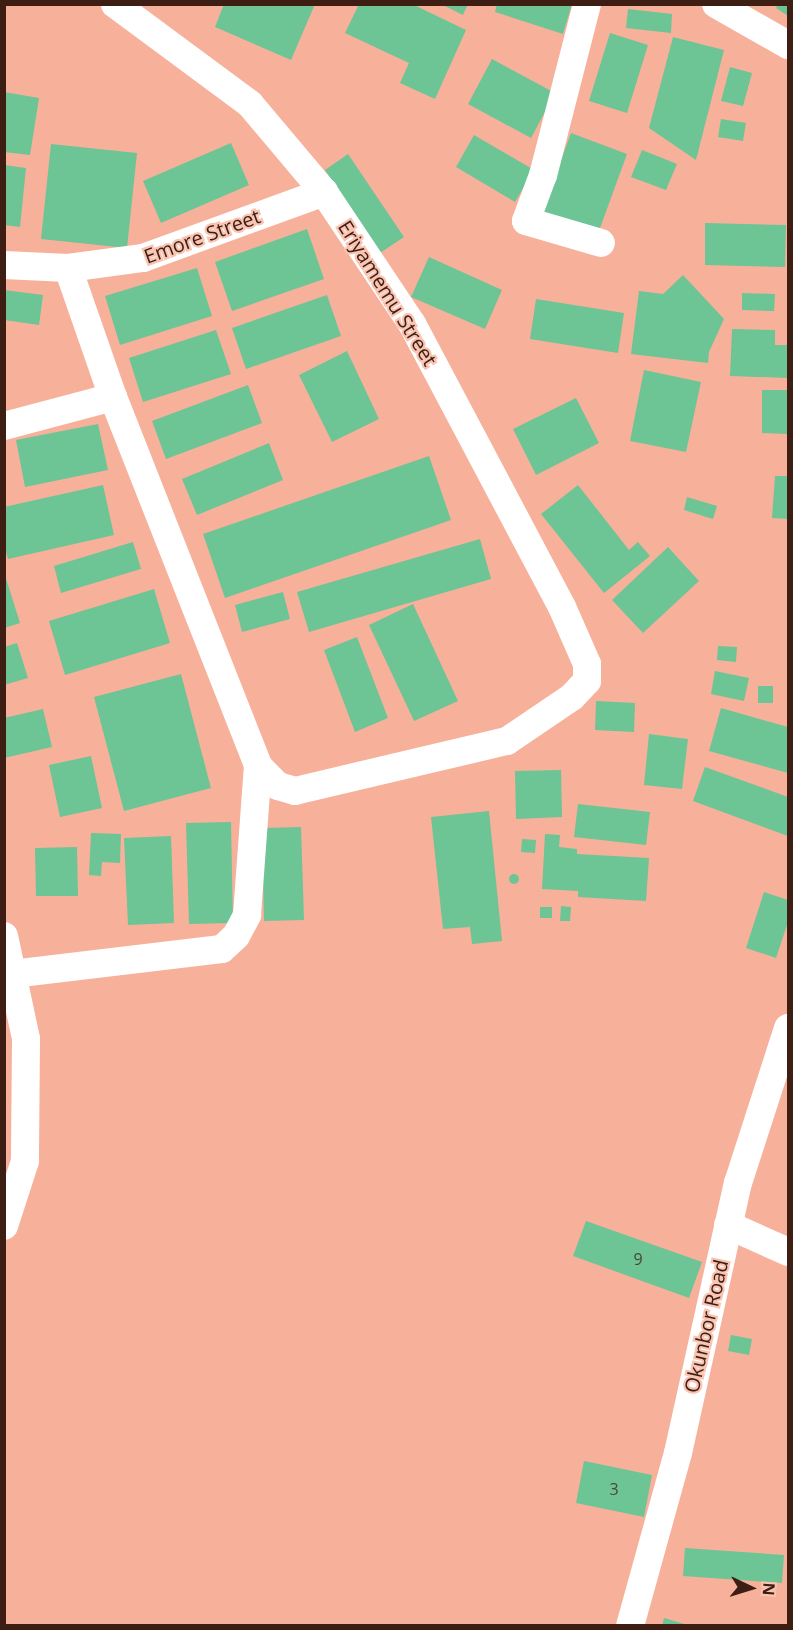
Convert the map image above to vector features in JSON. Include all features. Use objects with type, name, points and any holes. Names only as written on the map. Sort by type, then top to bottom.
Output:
[{"type":"street","name":"Eriyamemu Street","points":[[115,4],[249,104],[324,192],[412,324],[562,607],[587,664],[587,681],[572,697],[507,741],[295,791],[278,786],[258,766]]},
{"type":"street","points":[[586,4],[543,175],[526,221],[601,243]]},
{"type":"street","points":[[716,4],[789,45]]},
{"type":"street","name":"Emore Street","points":[[4,266],[68,268],[143,258],[324,192]]},
{"type":"street","points":[[12,974],[222,949],[236,936],[247,915],[258,766],[113,397],[68,268]]},
{"type":"street","points":[[4,426],[113,397]]},
{"type":"street","points":[[4,936],[26,1039],[25,1161],[4,1226]]},
{"type":"street","name":"Okunbor Road","points":[[630,1626],[678,1453],[738,1183],[789,1028]]},
{"type":"street","points":[[729,1226],[789,1252]]},
{"type":"building","points":[[224,4],[315,4],[291,60],[215,27]]},
{"type":"building","points":[[359,4],[412,4],[466,30],[435,99],[400,83],[409,63],[345,33]]},
{"type":"building","points":[[441,4],[468,4],[463,15]]},
{"type":"building","points":[[497,4],[572,4],[563,34],[495,12]]},
{"type":"building","points":[[778,4],[788,4],[788,16],[776,8]]},
{"type":"building","points":[[628,9],[672,14],[671,33],[626,28]]},
{"type":"building","points":[[610,33],[648,45],[627,113],[589,101]]},
{"type":"building","points":[[673,37],[724,50],[696,160],[649,128]]},
{"type":"building","points":[[492,59],[555,93],[531,138],[468,104]]},
{"type":"building","points":[[730,67],[752,73],[743,106],[721,101]]},
{"type":"building","points":[[4,92],[39,98],[30,155],[4,152]]},
{"type":"building","points":[[721,119],[746,123],[743,141],[718,137]]},
{"type":"building","points":[[571,133],[627,154],[596,239],[540,218]]},
{"type":"building","points":[[474,135],[534,170],[515,202],[456,167]]},
{"type":"building","points":[[231,143],[249,185],[161,223],[143,181]]},
{"type":"building","points":[[51,144],[137,153],[127,248],[41,239]]},
{"type":"building","points":[[642,150],[677,164],[666,190],[631,177]]},
{"type":"building","points":[[348,154],[404,237],[380,253],[325,170]]},
{"type":"building","points":[[4,165],[26,168],[20,227],[4,225]]},
{"type":"building","points":[[705,223],[786,225],[785,267],[705,265]]},
{"type":"building","points":[[307,229],[324,279],[232,311],[215,262]]},
{"type":"building","points":[[429,257],[502,290],[485,329],[411,297]]},
{"type":"building","points":[[197,268],[212,316],[120,345],[105,296]]},
{"type":"building","points":[[683,275],[724,319],[709,352],[708,363],[631,354],[639,291],[663,294]]},
{"type":"building","points":[[4,290],[43,295],[39,325],[4,320]]},
{"type":"building","points":[[742,293],[775,294],[774,311],[742,310]]},
{"type":"building","points":[[327,295],[341,336],[246,369],[232,328]]},
{"type":"building","points":[[536,299],[624,313],[618,353],[530,339]]},
{"type":"building","points":[[732,329],[775,330],[775,345],[788,345],[788,378],[730,376]]},
{"type":"building","points":[[216,330],[231,374],[143,402],[129,358]]},
{"type":"building","points":[[347,351],[379,419],[332,442],[299,375]]},
{"type":"building","points":[[644,370],[701,382],[686,452],[630,441]]},
{"type":"building","points":[[248,385],[262,423],[166,459],[152,421]]},
{"type":"building","points":[[762,390],[788,390],[788,434],[762,433]]},
{"type":"building","points":[[576,398],[599,443],[536,475],[513,429]]},
{"type":"building","points":[[98,424],[108,470],[25,487],[16,440]]},
{"type":"building","points":[[269,443],[283,480],[197,515],[182,479]]},
{"type":"building","points":[[429,456],[451,520],[225,598],[203,534]]},
{"type":"building","points":[[775,476],[788,476],[788,519],[772,518]]},
{"type":"building","points":[[103,485],[114,535],[8,559],[4,544],[4,507]]},
{"type":"building","points":[[578,485],[629,550],[638,542],[650,556],[604,593],[541,514]]},
{"type":"building","points":[[687,497],[717,506],[713,519],[684,510]]},
{"type":"building","points":[[480,539],[491,579],[309,632],[297,592]]},
{"type":"building","points":[[133,542],[141,569],[61,593],[54,566]]},
{"type":"building","points":[[668,547],[699,581],[643,633],[612,600]]},
{"type":"building","points":[[4,576],[20,623],[4,628]]},
{"type":"building","points":[[154,589],[170,643],[65,675],[49,621]]},
{"type":"building","points":[[283,592],[290,619],[242,632],[235,605]]},
{"type":"building","points":[[413,604],[458,701],[414,721],[369,625]]},
{"type":"building","points":[[357,637],[388,718],[355,732],[324,650]]},
{"type":"building","points":[[17,643],[28,678],[4,685],[4,647]]},
{"type":"building","points":[[718,646],[737,647],[736,662],[717,660]]},
{"type":"building","points":[[715,671],[749,678],[744,701],[711,694]]},
{"type":"building","points":[[181,674],[211,788],[124,811],[94,697]]},
{"type":"building","points":[[758,686],[773,686],[773,703],[758,703]]},
{"type":"building","points":[[596,701],[635,703],[634,732],[595,730]]},
{"type":"building","points":[[721,708],[788,727],[788,773],[709,751]]},
{"type":"building","points":[[43,709],[52,747],[4,758],[4,718]]},
{"type":"building","points":[[649,734],[688,739],[682,789],[644,785]]},
{"type":"building","points":[[91,756],[102,808],[60,817],[49,765]]},
{"type":"building","points":[[705,767],[788,797],[788,836],[693,801]]},
{"type":"building","points":[[561,770],[562,817],[516,819],[515,771]]},
{"type":"building","points":[[578,804],[650,812],[646,845],[574,837]]},
{"type":"building","points":[[489,811],[502,941],[472,944],[470,927],[443,929],[431,817]]},
{"type":"building","points":[[231,822],[233,923],[189,924],[186,823]]},
{"type":"building","points":[[301,827],[304,920],[264,921],[262,828]]},
{"type":"building","points":[[91,833],[121,834],[120,863],[102,862],[101,876],[89,875]]},
{"type":"building","points":[[545,834],[560,835],[559,847],[577,849],[577,854],[649,858],[646,901],[578,897],[578,891],[542,889]]},
{"type":"building","points":[[171,836],[174,923],[128,925],[124,838]]},
{"type":"building","points":[[522,839],[536,840],[535,853],[521,852]]},
{"type":"building","points":[[77,847],[78,896],[36,896],[35,848]]},
{"type":"building","points":[[514,874],[518,875],[518,883],[514,884],[510,883],[509,879],[510,875]]},
{"type":"building","points":[[764,892],[788,900],[788,922],[776,958],[746,948]]},
{"type":"building","points":[[561,906],[571,907],[570,921],[560,921]]},
{"type":"building","points":[[540,907],[552,907],[552,918],[540,918]]},
{"type":"building","points":[[586,1221],[702,1262],[689,1298],[573,1256]]},
{"type":"building","points":[[731,1335],[752,1339],[749,1355],[728,1351]]},
{"type":"building","points":[[584,1461],[652,1475],[644,1517],[576,1503]]},
{"type":"building","points":[[685,1548],[784,1555],[782,1583],[683,1576]]},
{"type":"building","points":[[664,1618],[688,1625],[688,1626],[662,1626]]}]
